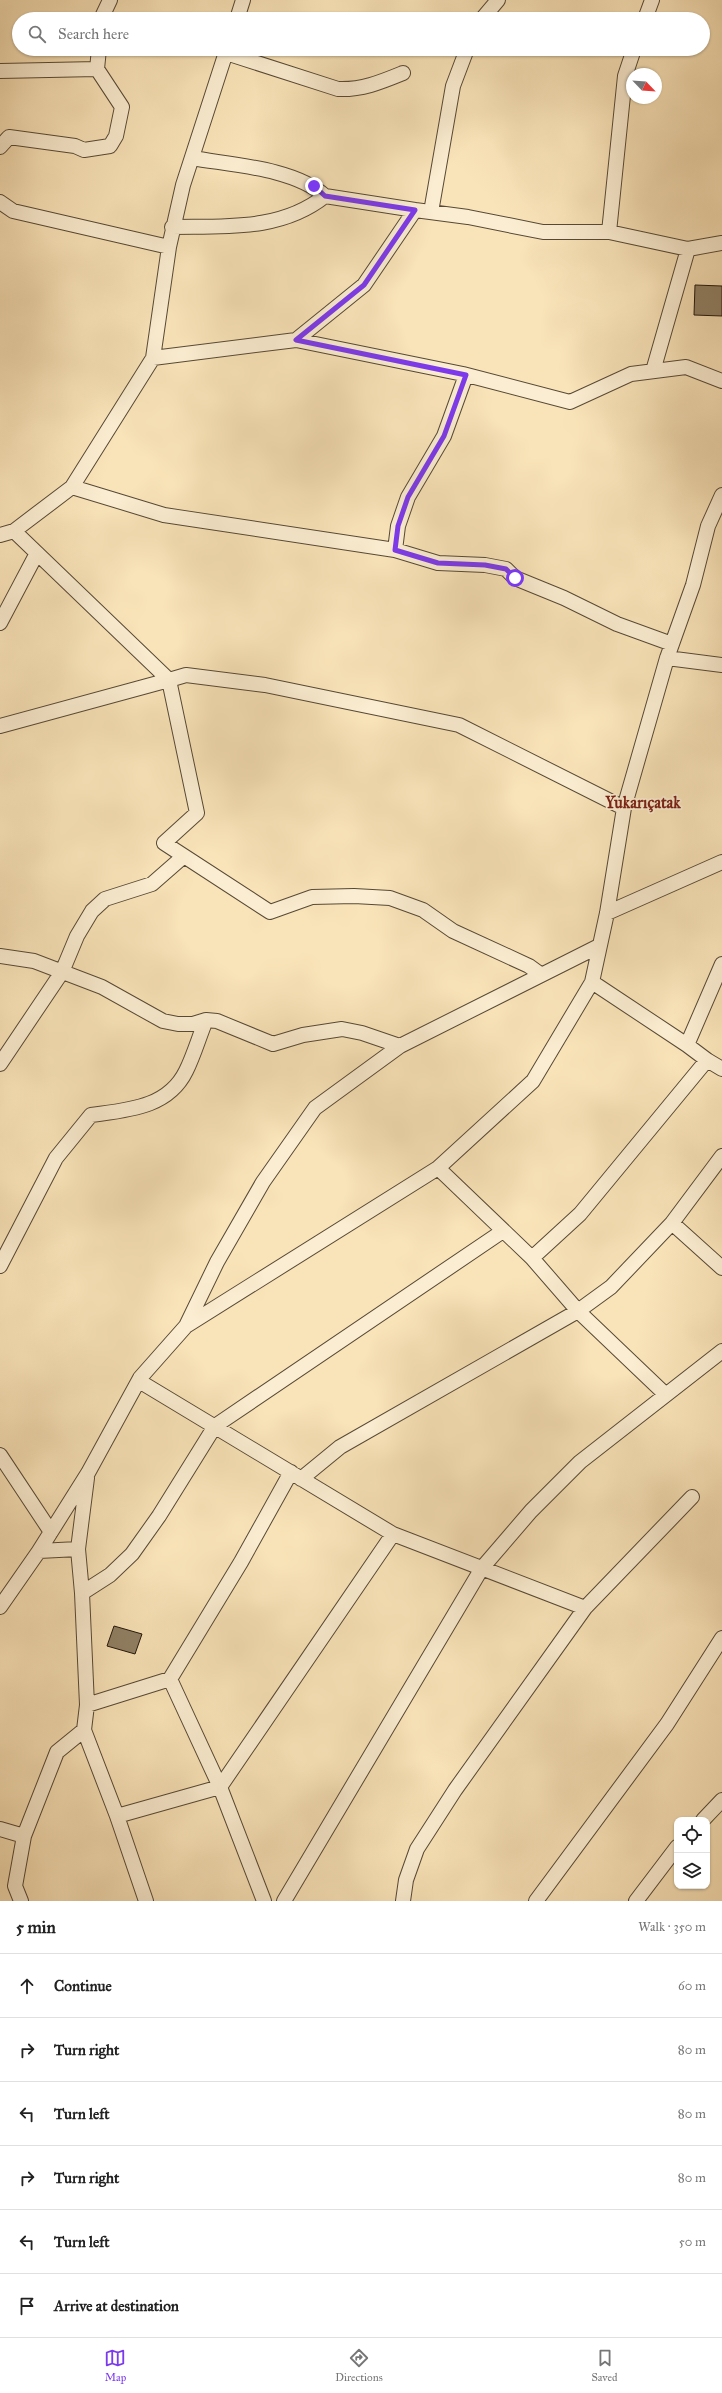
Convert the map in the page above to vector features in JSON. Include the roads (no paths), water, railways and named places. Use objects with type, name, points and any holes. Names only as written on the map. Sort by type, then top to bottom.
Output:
[{"type":"street","points":[[104,12],[110,0]]},
{"type":"street","points":[[239,12],[243,0]]},
{"type":"street","points":[[488,12],[498,0]]},
{"type":"street","points":[[648,12],[652,0]]},
{"type":"street","points":[[0,147],[9,137],[75,146],[84,150],[110,146],[116,136],[122,107],[97,68],[98,56]]},
{"type":"street","points":[[0,536],[14,531],[72,487],[153,358],[172,227],[192,158],[225,56]]},
{"type":"street","points":[[242,56],[338,89],[354,90],[403,73]]},
{"type":"street","points":[[431,212],[453,86],[464,56]]},
{"type":"street","points":[[609,232],[625,76],[632,56]]},
{"type":"street","points":[[0,71],[97,68]]},
{"type":"street","points":[[192,158],[286,175],[314,186],[325,196],[415,210],[468,216],[543,232],[609,232],[688,249],[722,243]]},
{"type":"street","points":[[172,227],[254,226],[272,222],[312,206],[325,196]]},
{"type":"street","points":[[0,202],[13,211],[169,247]]},
{"type":"street","points":[[296,340],[364,285],[415,210]]},
{"type":"street","points":[[653,371],[688,249]]},
{"type":"street","points":[[153,358],[296,340],[466,375],[570,402],[632,374],[653,371],[686,367],[722,381]]},
{"type":"street","points":[[395,550],[398,526],[408,497],[444,436],[466,375]]},
{"type":"street","points":[[72,487],[164,515],[395,550],[438,563],[485,565],[506,569],[515,578],[564,598],[617,624],[672,644]]},
{"type":"street","points":[[186,1326],[438,1168],[532,1081],[592,982],[607,914],[624,808],[667,658],[692,585],[708,526],[722,495]]},
{"type":"street","points":[[14,531],[169,680],[197,813],[164,843],[270,912],[312,897],[354,896],[390,898],[423,910],[453,932],[529,966],[540,974]]},
{"type":"street","points":[[0,623],[37,553]]},
{"type":"street","points":[[667,658],[722,665]]},
{"type":"street","points":[[0,726],[186,675],[265,685],[459,725],[624,808]]},
{"type":"street","points":[[0,1064],[62,972],[77,936],[92,911],[105,900],[152,884],[184,856]]},
{"type":"street","points":[[607,914],[722,862]]},
{"type":"street","points":[[0,1607],[39,1551],[88,1474],[139,1381],[186,1326],[217,1262],[263,1182],[315,1108],[400,1046],[540,974],[599,946]]},
{"type":"street","points":[[0,956],[34,961],[102,986],[163,1021],[193,1024],[206,1020],[243,1030],[273,1044],[303,1035],[342,1029],[362,1033],[400,1046]]},
{"type":"street","points":[[687,1045],[722,964]]},
{"type":"street","points":[[592,982],[722,1069]]},
{"type":"street","points":[[0,1266],[56,1158],[91,1115],[135,1109],[168,1096],[186,1072],[206,1020]]},
{"type":"street","points":[[532,1258],[580,1214],[707,1060]]},
{"type":"street","points":[[87,1705],[170,1679],[241,1562],[296,1476],[340,1447],[578,1311],[611,1287],[672,1223],[722,1156]]},
{"type":"street","points":[[438,1168],[532,1258],[578,1311],[665,1394]]},
{"type":"street","points":[[672,1223],[722,1268]]},
{"type":"street","points":[[82,1593],[110,1575],[132,1554],[180,1484],[215,1426],[503,1231]]},
{"type":"street","points":[[284,1901],[482,1568],[531,1511],[580,1462],[665,1394],[722,1351]]},
{"type":"street","points":[[139,1381],[393,1534],[585,1608]]},
{"type":"street","points":[[0,1455],[51,1532]]},
{"type":"street","points":[[88,1474],[78,1549],[82,1593],[87,1705],[84,1730],[146,1901]]},
{"type":"street","points":[[403,1901],[406,1880],[417,1849],[436,1818],[585,1608],[692,1497]]},
{"type":"street","points":[[116,1816],[220,1787],[393,1534]]},
{"type":"street","points":[[39,1551],[78,1549]]},
{"type":"street","points":[[536,1901],[667,1724],[722,1638]]},
{"type":"street","points":[[170,1679],[220,1787],[264,1901]]},
{"type":"street","points":[[12,1901],[24,1836],[57,1752],[84,1730]]},
{"type":"street","points":[[706,1817],[722,1800]]},
{"type":"street","points":[[0,1829],[24,1836]]},
{"type":"street","points":[[636,1901],[674,1851]]},
{"type":"street","points":[[14,1886],[21,1901]]},
{"type":"district","name":"Yukarıçatak","points":[[643,802]]}]
